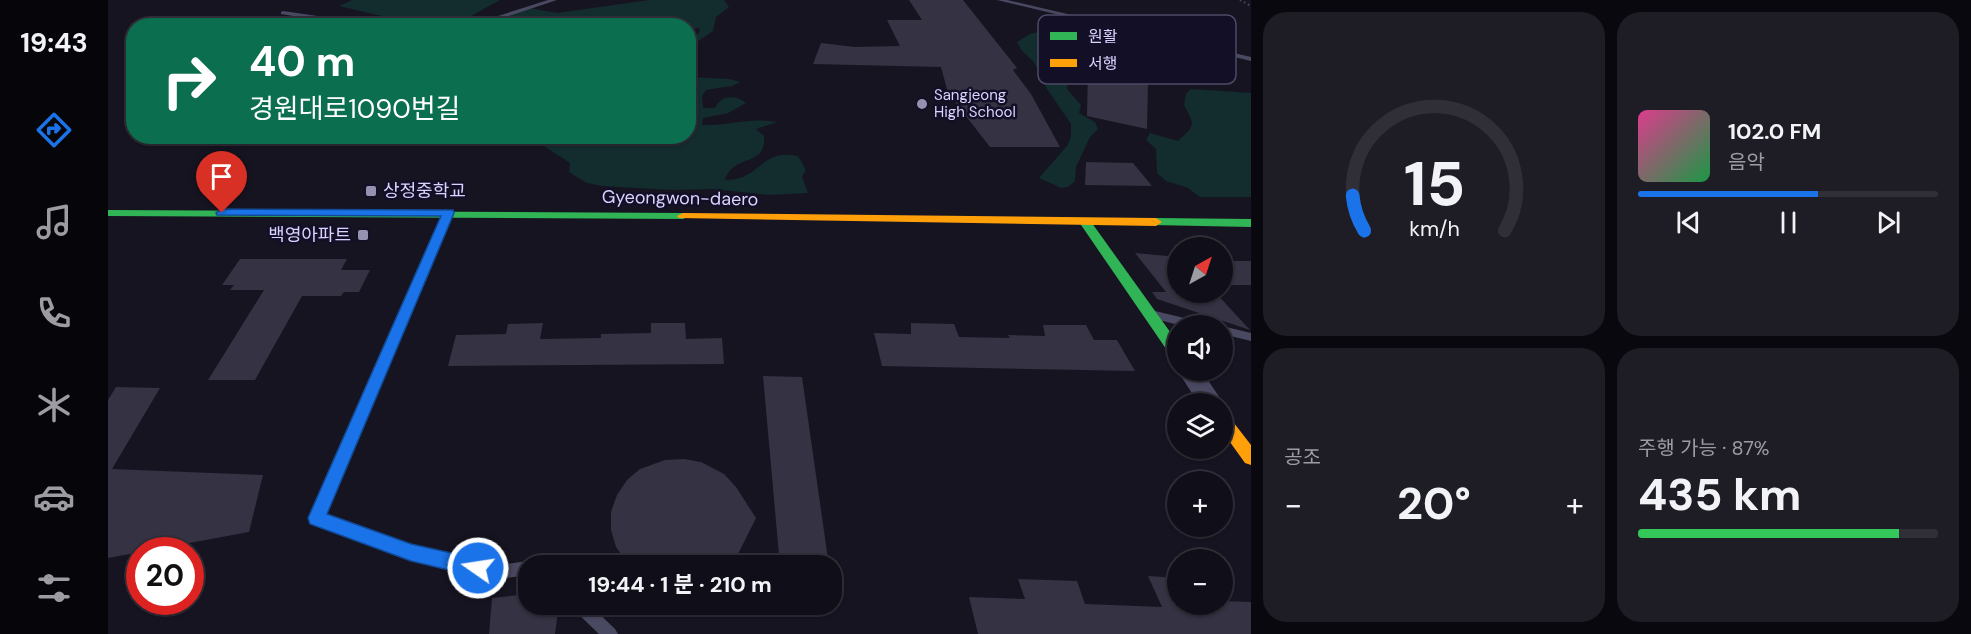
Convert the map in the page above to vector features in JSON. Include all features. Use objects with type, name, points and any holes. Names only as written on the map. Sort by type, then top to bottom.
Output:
[{"type":"main road","name":"Gyeongwon-daero","points":[[108,213],[449,213],[1251,223]]},
{"type":"main road","points":[[1085,222],[1167,340]]},
{"type":"main road","points":[[1233,433],[1251,458]]},
{"type":"lane","points":[[496,18],[554,0]]},
{"type":"lane","points":[[1000,0],[1063,15]]},
{"type":"lane","points":[[283,13],[317,18]]},
{"type":"lane","points":[[1236,56],[1251,60]]},
{"type":"lane","points":[[449,213],[317,518],[411,553],[500,573],[518,570]]},
{"type":"lane","points":[[1148,314],[1167,318]]},
{"type":"lane","points":[[1233,333],[1251,337]]},
{"type":"lane","points":[[590,615],[610,634]]},
{"type":"path","points":[[1240,0],[1251,6]]},
{"type":"green space","points":[[352,0],[500,0],[467,18],[390,18],[339,6]]},
{"type":"green space","points":[[649,0],[724,0],[729,7],[716,17],[713,31],[697,42],[696,35],[700,28],[696,28],[696,18],[511,18],[510,14],[529,8],[557,13]]},
{"type":"green space","points":[[1038,32],[1038,70],[1017,42],[1030,34]]},
{"type":"green space","points":[[696,77],[730,79],[740,82],[732,86],[706,90],[702,96],[703,108],[715,108],[721,100],[729,97],[746,103],[728,113],[703,118],[702,125],[777,122],[756,129],[764,136],[764,146],[760,153],[735,166],[725,180],[747,175],[775,156],[798,156],[806,170],[802,177],[808,193],[768,195],[713,189],[672,190],[602,186],[587,183],[569,172],[570,163],[542,144],[696,144]]},
{"type":"green space","points":[[1045,84],[1067,84],[1067,89],[1081,105],[1079,113],[1095,122],[1098,129],[1090,137],[1076,167],[1075,181],[1068,187],[1061,188],[1039,178],[1067,146],[1071,137],[1071,124]]},
{"type":"green space","points":[[1191,89],[1251,93],[1251,197],[1200,197],[1188,188],[1166,181],[1157,173],[1156,149],[1146,140],[1150,133],[1178,141],[1188,131],[1192,121],[1184,105],[1186,94]]},
{"type":"building","points":[[909,0],[963,0],[1017,68],[1013,70],[1031,94],[1060,147],[990,147],[948,93],[941,67],[813,64],[821,43],[855,47],[900,46],[887,20],[922,20]]},
{"type":"building","points":[[1088,84],[1148,84],[1147,129],[1087,116]]},
{"type":"building","points":[[1086,162],[1133,163],[1152,186],[1085,185]]},
{"type":"building","points":[[1135,253],[1167,256],[1167,302],[1157,299],[1152,292],[1166,292]]},
{"type":"building","points":[[240,259],[347,259],[341,270],[370,270],[359,292],[344,292],[341,296],[302,296],[255,380],[208,380],[264,290],[230,290],[234,285],[222,285]]},
{"type":"building","points":[[1233,261],[1251,261],[1251,285],[1233,285]]},
{"type":"building","points":[[1169,303],[1225,303],[1250,330],[1233,324],[1233,315],[1205,315]]},
{"type":"building","points":[[543,323],[540,339],[601,338],[601,334],[651,333],[651,323],[685,323],[686,339],[722,338],[724,364],[448,366],[456,335],[506,334],[508,324]]},
{"type":"building","points":[[911,323],[954,324],[959,337],[1010,338],[1008,335],[1045,336],[1043,325],[1086,325],[1094,340],[1117,340],[1135,371],[882,366],[874,333],[911,334]]},
{"type":"building","points":[[763,376],[802,377],[827,555],[779,555]]},
{"type":"building","points":[[116,387],[160,388],[112,469],[263,475],[249,532],[204,540],[204,537],[126,537],[126,555],[108,558],[108,400]]},
{"type":"building","points":[[684,459],[701,462],[724,474],[736,487],[756,518],[737,555],[621,555],[616,547],[611,530],[611,512],[617,495],[627,480],[640,469],[665,460]]},
{"type":"building","points":[[1148,576],[1167,577],[1167,615],[1233,615],[1233,601],[1251,602],[1251,634],[978,634],[969,597],[1025,599],[1018,579],[1077,581],[1085,604],[1162,607]]},
{"type":"building","points":[[518,595],[518,615],[558,615],[555,634],[489,634],[492,598]]},
{"type":"traffic: fast","points":[[108,213],[683,216]]},
{"type":"traffic: fast","points":[[1085,222],[1167,339]]},
{"type":"traffic: fast","points":[[1156,222],[1251,223]]},
{"type":"traffic: slow","points":[[683,216],[1156,222]]},
{"type":"traffic: slow","points":[[1233,433],[1251,458]]},
{"type":"place","name":"Sangjeong High School","points":[[922,104]]},
{"type":"place","name":"상정중학교","points":[[371,191]]},
{"type":"place","name":"백영아파트","points":[[363,235]]},
{"type":"route","points":[[222,213],[449,213],[317,518],[411,553],[478,568]]}]
